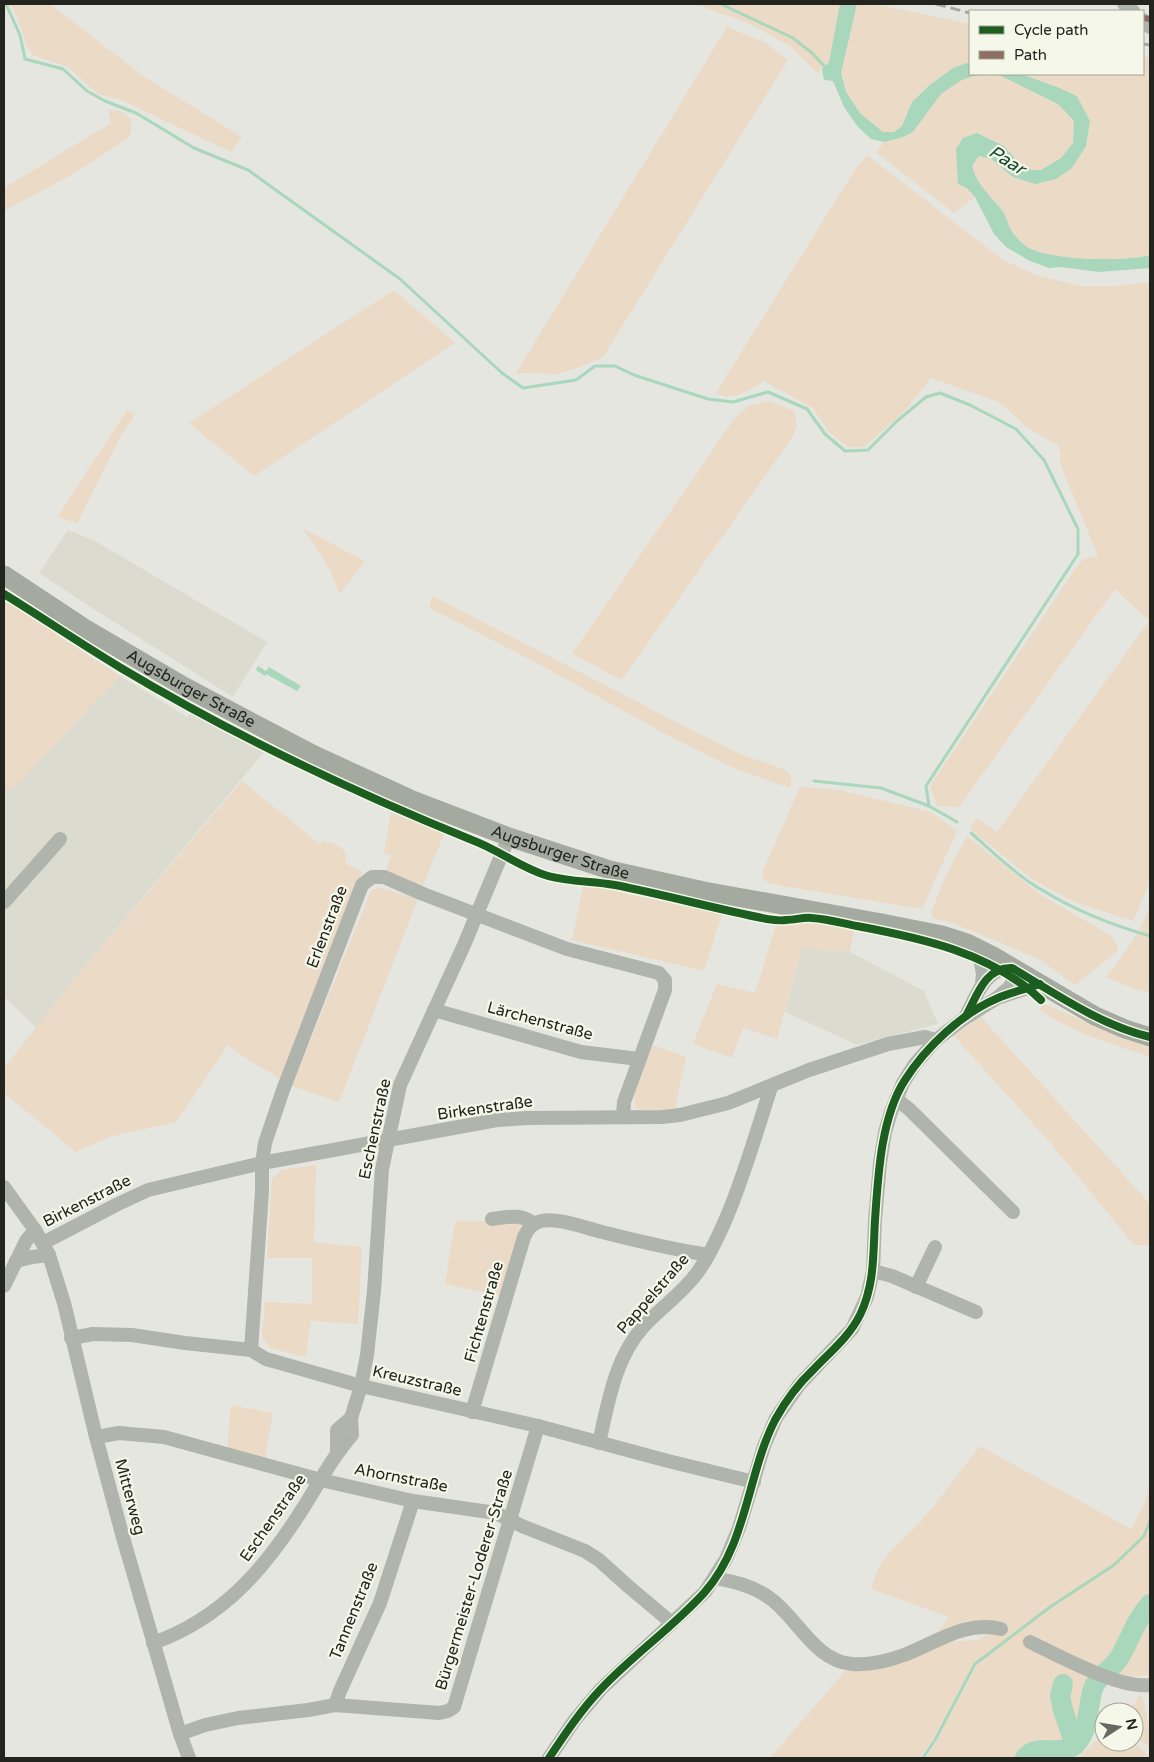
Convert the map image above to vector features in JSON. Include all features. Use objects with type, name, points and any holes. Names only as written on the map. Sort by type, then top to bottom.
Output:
[{"type":"main road","name":"Augsburger Straße","points":[[4,576],[130,656],[312,754],[410,799],[509,837],[610,870],[704,891],[942,935],[978,948],[1095,1016],[1150,1037]]},
{"type":"street","name":"Eschenstraße","points":[[153,1643],[174,1636],[213,1613],[252,1578],[284,1538],[337,1451],[352,1435],[351,1418],[361,1386],[367,1356],[374,1291],[382,1169],[400,1085],[477,914],[509,837]]},
{"type":"street","points":[[4,902],[60,839]]},
{"type":"street","name":"Erlenstraße","points":[[252,1350],[262,1163],[265,1143],[283,1090],[362,885],[372,877],[384,876],[423,894],[567,949],[659,973],[665,980],[665,990],[624,1102],[623,1117]]},
{"type":"street","points":[[978,948],[983,974],[982,984]]},
{"type":"street","points":[[549,1758],[574,1721],[601,1689],[705,1592],[715,1578],[734,1543],[764,1446],[776,1418],[799,1385],[852,1329],[867,1297],[873,1271],[875,1220],[885,1132],[903,1083],[915,1064],[936,1040],[1009,988],[1013,981],[1012,968],[996,970],[982,984],[965,1018]]},
{"type":"street","points":[[997,998],[1040,984]]},
{"type":"street","name":"Lärchenstraße","points":[[434,1010],[581,1052],[639,1059]]},
{"type":"street","name":"Birkenstraße","points":[[16,1261],[46,1249],[118,1204],[148,1190],[262,1163],[497,1120],[680,1115],[728,1103],[809,1070],[888,1044],[925,1037],[936,1040]]},
{"type":"street","name":"Pappelstraße","points":[[599,1443],[606,1410],[618,1370],[630,1346],[643,1327],[697,1274],[721,1232],[733,1202],[771,1087]]},
{"type":"street","points":[[896,1099],[909,1109],[1014,1212]]},
{"type":"street","name":"Mitterweg","points":[[4,1187],[35,1230],[46,1249],[64,1303],[96,1437],[153,1643],[189,1758]]},
{"type":"street","points":[[492,1219],[516,1216],[527,1218],[534,1224],[541,1221],[559,1222],[650,1244],[708,1255]]},
{"type":"street","name":"Fichtenstraße","points":[[472,1412],[524,1237],[529,1228],[534,1224]]},
{"type":"street","name":"Birkenstraße","points":[[4,1286],[26,1241],[35,1230]]},
{"type":"street","points":[[916,1287],[935,1248]]},
{"type":"street","points":[[873,1271],[892,1276],[976,1312]]},
{"type":"street","name":"Kreuzstraße","points":[[71,1338],[94,1334],[132,1335],[252,1350],[266,1359],[361,1386],[538,1426],[754,1482]]},
{"type":"street","name":"Bürgermeister-Loderer-Straße","points":[[180,1734],[206,1725],[238,1718],[335,1705],[439,1713],[454,1707],[538,1426]]},
{"type":"street","name":"Ahornstraße","points":[[96,1437],[119,1433],[164,1437],[321,1480],[413,1501],[496,1513],[522,1526],[585,1551],[599,1560],[672,1623]]},
{"type":"street","name":"Tannenstraße","points":[[335,1705],[380,1603],[413,1501]]},
{"type":"street","points":[[715,1578],[737,1582],[762,1592],[783,1609],[829,1657],[847,1663],[885,1661],[905,1655],[940,1638],[970,1628],[991,1626],[1001,1629]]},
{"type":"street","points":[[1030,1642],[1089,1670],[1145,1686]]},
{"type":"shaded area","points":[[10,4],[50,4],[143,76],[242,137],[231,152],[121,100],[98,94],[68,67],[33,55],[27,46],[17,17]]},
{"type":"shaded area","points":[[695,4],[840,4],[829,62],[817,73],[790,46],[748,23]]},
{"type":"shaded area","points":[[857,4],[885,6],[969,24],[969,62],[953,68],[931,84],[912,102],[902,126],[894,132],[883,132],[860,113],[846,92],[841,73]]},
{"type":"shaded area","points":[[727,27],[764,42],[788,60],[603,357],[558,374],[516,373]]},
{"type":"shaded area","points":[[1144,56],[1150,58],[1150,255],[1123,259],[1086,259],[1051,255],[1036,251],[1026,246],[1012,232],[1003,211],[980,184],[972,166],[979,156],[991,159],[1013,177],[1072,168],[1086,146],[1090,121],[1077,96],[1024,75],[1144,75]]},
{"type":"shaded area","points":[[973,76],[1001,76],[1058,104],[1074,121],[1073,143],[1061,158],[1041,170],[1032,170],[1022,166],[1004,146],[977,133],[967,188],[975,197],[954,213],[876,152],[884,142],[913,132],[941,94],[960,81]]},
{"type":"shaded area","points":[[108,110],[121,111],[132,120],[130,137],[75,173],[4,211],[4,188],[111,123]]},
{"type":"shaded area","points":[[867,155],[1003,260],[1036,275],[1081,286],[1116,286],[1150,282],[1150,882],[1133,921],[1075,902],[1033,880],[970,829],[976,818],[997,832],[1149,621],[1115,589],[959,807],[937,806],[930,786],[1078,565],[1084,559],[1098,556],[1061,466],[1059,446],[1028,428],[999,402],[931,378],[905,411],[864,447],[848,447],[829,432],[813,408],[764,381],[748,391],[735,396],[722,396],[716,393],[856,168]]},
{"type":"shaded area","points":[[394,290],[455,343],[254,476],[189,423]]},
{"type":"shaded area","points":[[770,401],[794,411],[797,426],[793,436],[622,680],[572,654],[734,419],[749,405]]},
{"type":"shaded area","points":[[127,410],[135,415],[123,432],[77,524],[58,516]]},
{"type":"shaded area","points":[[302,528],[365,561],[340,594],[324,560]]},
{"type":"shaded area","points":[[68,530],[93,540],[267,642],[233,697],[39,573]]},
{"type":"shaded area","points":[[432,596],[683,726],[745,756],[784,769],[791,776],[790,788],[736,769],[671,737],[548,669],[430,608]]},
{"type":"shaded area","points":[[4,600],[120,676],[11,791],[4,785]]},
{"type":"shaded area","points":[[120,676],[187,717],[191,711],[265,751],[73,981],[37,1028],[4,997],[4,785],[11,791]]},
{"type":"shaded area","points":[[242,781],[320,844],[323,841],[340,847],[345,854],[345,863],[362,872],[281,1079],[250,1061],[228,1045],[176,1122],[109,1137],[76,1152],[4,1093],[4,1068],[73,981]]},
{"type":"shaded area","points":[[800,787],[839,790],[931,812],[957,831],[922,909],[770,884],[763,879],[762,873]]},
{"type":"shaded area","points":[[391,813],[445,832],[422,887],[385,873],[391,856],[384,853]]},
{"type":"shaded area","points":[[967,836],[1041,895],[1112,936],[1119,950],[1075,985],[1039,959],[955,924],[933,918],[931,913],[945,877]]},
{"type":"shaded area","points":[[583,887],[608,889],[722,914],[704,971],[572,940]]},
{"type":"shaded area","points":[[380,888],[418,899],[339,1102],[292,1086],[369,896],[373,889]]},
{"type":"shaded area","points":[[1150,905],[1150,992],[1135,989],[1106,977],[1131,943]]},
{"type":"shaded area","points":[[815,922],[854,929],[850,952],[802,948],[777,1039],[743,1028],[732,1058],[693,1044],[717,984],[755,993],[776,925]]},
{"type":"shaded area","points":[[802,948],[850,952],[924,991],[938,1024],[857,1045],[785,1012]]},
{"type":"shaded area","points":[[1043,1003],[1123,1039],[1150,1046],[1150,1057],[1084,1034],[1055,1020],[1040,1010]]},
{"type":"shaded area","points":[[980,1016],[1150,1204],[1150,1245],[1134,1245],[1053,1146],[954,1036]]},
{"type":"shaded area","points":[[653,1045],[686,1057],[675,1108],[648,1110],[640,1109],[636,1105],[636,1089],[642,1069]]},
{"type":"shaded area","points":[[316,1165],[314,1242],[362,1247],[358,1324],[311,1321],[306,1357],[270,1348],[262,1337],[265,1302],[312,1304],[312,1258],[267,1258],[272,1179],[281,1170]]},
{"type":"shaded area","points":[[455,1221],[519,1221],[521,1226],[520,1234],[501,1296],[445,1284]]},
{"type":"shaded area","points":[[231,1405],[273,1413],[265,1458],[227,1449]]},
{"type":"shaded area","points":[[980,1446],[1131,1529],[1144,1504],[1150,1482],[1150,1676],[1091,1677],[1080,1730],[1072,1731],[1065,1697],[1069,1681],[1066,1675],[1060,1678],[1055,1708],[1063,1721],[1066,1738],[1065,1745],[1036,1743],[1026,1748],[1016,1758],[926,1758],[976,1667],[976,1661],[933,1739],[920,1758],[770,1758],[845,1671],[867,1668],[943,1642],[978,1640],[989,1632],[936,1635],[949,1617],[871,1589],[879,1568],[885,1559],[928,1513]]},
{"type":"shaded area","points":[[1142,1693],[1144,1702],[1135,1702]]},
{"type":"shaded area","points":[[1144,1703],[1150,1732],[1150,1747],[1144,1743]]},
{"type":"shaded area","points":[[1094,1743],[1094,1752],[1144,1751],[1149,1758],[1077,1758]]},
{"type":"water","points":[[840,4],[857,4],[841,73],[846,92],[860,113],[883,132],[894,132],[902,126],[912,102],[931,84],[953,68],[969,62],[969,75],[982,75],[960,81],[941,94],[913,132],[884,142],[871,139],[858,127],[844,107],[833,81],[824,80],[822,69],[829,62]]},
{"type":"water","name":"Paar","points":[[996,75],[1024,75],[1077,96],[1090,121],[1086,146],[1072,168],[1056,179],[1035,184],[1013,177],[991,159],[979,156],[972,166],[974,173],[980,184],[1003,211],[1011,230],[1024,245],[1036,251],[1051,255],[1086,259],[1123,259],[1150,255],[1150,268],[1099,272],[1061,267],[1049,268],[1030,261],[1006,247],[994,234],[975,197],[967,188],[958,184],[956,149],[963,138],[977,133],[1004,146],[1022,166],[1032,170],[1041,170],[1061,158],[1073,143],[1074,121],[1058,104]]},
{"type":"water","points":[[258,666],[266,671],[269,667],[301,686],[297,691],[266,674],[265,676],[256,670]]},
{"type":"waterway","points":[[6,4],[20,35],[25,59],[63,69],[87,91],[105,101],[136,113],[194,148],[248,170],[400,279],[502,373],[523,388],[576,380],[595,366],[615,366],[634,375],[708,399],[733,402],[768,392],[807,409],[825,434],[845,451],[868,450],[897,421],[926,397],[940,393],[970,405],[1016,429],[1044,460],[1078,529],[1078,554],[926,786],[929,806]]},
{"type":"waterway","points":[[721,4],[793,38],[812,53],[826,68]]},
{"type":"waterway","points":[[814,781],[881,788],[929,806],[957,822]]},
{"type":"waterway","points":[[971,833],[1032,884],[1055,898],[1094,917],[1150,936]]},
{"type":"waterway","points":[[923,1758],[935,1740],[975,1664],[1050,1607],[1114,1565],[1144,1536],[1150,1521]]},
{"type":"waterway","points":[[1025,1758],[1030,1753],[1036,1751],[1065,1750],[1077,1743],[1084,1731],[1095,1685],[1100,1677],[1118,1660],[1136,1624],[1150,1604]]},
{"type":"waterway","points":[[1063,1684],[1060,1696],[1075,1745]]},
{"type":"railway","points":[[936,4],[969,13]]},
{"type":"railway","points":[[1144,44],[1150,45]]},
{"type":"marked path","points":[[1144,18],[1150,19]]},
{"type":"cycle path","points":[[4,594],[91,650],[163,693],[249,739],[337,782],[482,844],[538,873],[565,879],[615,885],[767,919],[805,918],[835,921],[930,942],[978,959],[1001,970],[1041,1000]]},
{"type":"cycle path","points":[[966,1016],[988,977],[995,972],[1012,968],[1096,1017],[1132,1032],[1150,1037]]},
{"type":"cycle path","points":[[549,1758],[567,1731],[601,1689],[692,1606],[718,1574],[738,1532],[758,1463],[775,1420],[787,1400],[807,1375],[845,1337],[856,1323],[865,1303],[871,1280],[882,1147],[891,1111],[905,1080],[923,1055],[946,1032],[971,1012],[998,998],[1040,984]]}]
